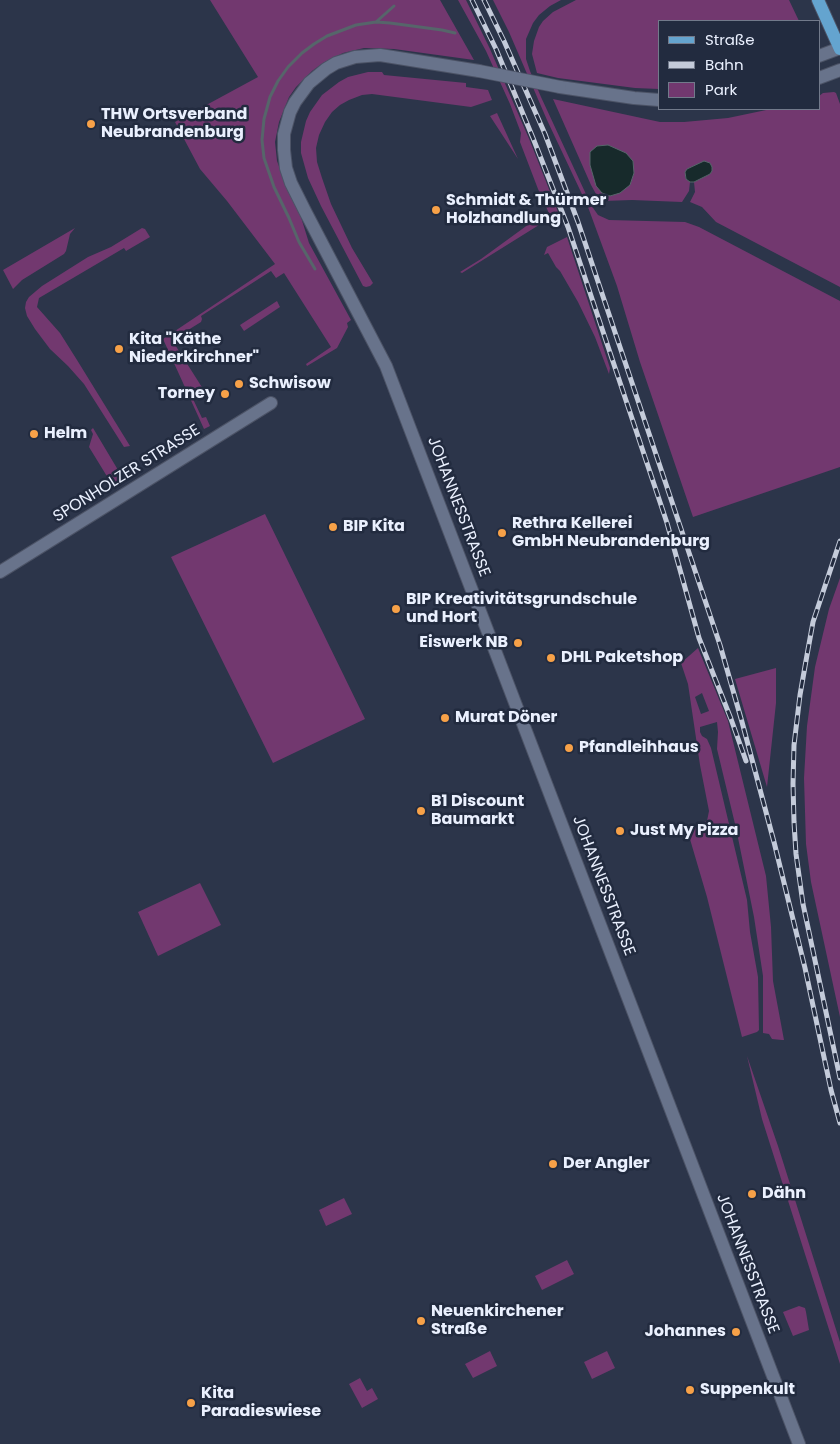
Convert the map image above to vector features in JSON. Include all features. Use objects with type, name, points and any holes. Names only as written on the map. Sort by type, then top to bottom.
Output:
[{"type":"main road","points":[[818,0],[840,49],[820,56]]},
{"type":"main road","name":"JOHANNESSTRASSE","points":[[658,100],[560,86],[393,56],[355,57],[336,64],[317,76],[302,92],[290,112],[284,134],[284,150],[286,168],[304,211],[386,366],[415,438],[799,1444]]},
{"type":"main road","points":[[820,78],[840,70]]},
{"type":"main road","name":"SPONHOLZER STRASSE","points":[[0,572],[271,403]]},
{"type":"green space","points":[[210,0],[440,0],[474,60],[394,49],[364,48],[343,53],[323,63],[296,87],[289,97],[279,122],[275,142],[277,161],[300,214],[309,243],[351,320],[347,323],[348,327],[337,348],[307,366],[306,364],[331,347],[284,273],[276,278],[271,271],[201,316],[201,322],[172,340],[205,392],[193,399],[202,418],[206,417],[210,426],[204,429],[163,339],[275,264],[200,169],[175,122],[258,77]]},
{"type":"green space","points":[[458,0],[466,0],[490,49],[530,141],[560,217],[558,219],[552,220],[520,142],[521,133],[510,104],[486,51]]},
{"type":"green space","points":[[493,0],[561,0],[539,15],[533,23],[526,39],[526,59],[541,97],[591,205],[598,215],[609,220],[685,222],[699,227],[840,301],[840,467],[693,517],[640,362],[617,286],[588,207]]},
{"type":"green space","points":[[576,0],[789,0],[799,20],[658,20],[658,89],[635,88],[558,78],[537,73],[532,54],[534,41],[539,27],[553,12]]},
{"type":"green space","points":[[368,72],[382,72],[384,75],[466,83],[466,87],[488,90],[492,100],[471,107],[372,94],[362,95],[340,105],[325,122],[316,148],[317,162],[331,204],[352,248],[373,283],[366,287],[363,286],[308,178],[301,153],[301,142],[310,112],[322,95],[348,77]]},
{"type":"green space","points":[[823,93],[836,93],[840,104],[840,287],[716,222],[702,207],[690,202],[695,192],[694,182],[710,174],[712,171],[710,163],[685,176],[690,182],[689,191],[682,202],[603,201],[591,185],[553,99],[660,122],[684,122],[728,118],[766,110],[820,110],[820,95]]},
{"type":"green space","points":[[497,113],[518,159],[490,116]]},
{"type":"green space","points":[[540,216],[539,225],[462,273],[460,272],[481,259]]},
{"type":"green space","points":[[75,228],[70,234],[64,254],[22,280],[13,289],[3,270]]},
{"type":"green space","points":[[142,228],[145,229],[150,237],[126,251],[124,248],[39,298],[37,307],[60,333],[130,446],[124,447],[84,384],[50,349],[35,329],[27,316],[25,308],[29,297],[42,286],[88,257],[111,247]]},
{"type":"green space","points":[[567,237],[610,368],[609,374],[595,337],[578,302],[548,253],[544,255],[547,247]]},
{"type":"green space","points":[[277,301],[280,307],[244,331],[240,325]]},
{"type":"green space","points":[[93,428],[118,470],[119,480],[111,487],[109,486],[108,478],[89,447],[93,434],[91,430]]},
{"type":"green space","points":[[265,514],[365,719],[273,763],[171,557]]},
{"type":"green space","points":[[840,578],[840,1017],[811,882],[806,844],[804,778],[807,726],[815,667],[829,609]]},
{"type":"green space","points":[[698,648],[728,721],[766,876],[771,927],[773,981],[784,1040],[772,1039],[769,1034],[763,1033],[763,976],[754,917],[736,828],[717,749],[717,722],[700,727],[700,732],[707,739],[711,748],[747,900],[750,932],[758,977],[759,1030],[742,1037],[707,897],[687,829],[707,821],[709,811],[688,684],[681,663]],"holes":[[[702,693],[709,711],[701,714],[695,697]]]},
{"type":"green space","points":[[776,668],[776,703],[767,787],[735,679]]},
{"type":"green space","points":[[200,883],[221,925],[158,956],[138,912]]},
{"type":"green space","points":[[747,1056],[778,1146],[840,1342],[840,1364],[762,1119]]},
{"type":"green space","points":[[344,1198],[352,1214],[326,1226],[319,1210]]},
{"type":"green space","points":[[567,1260],[574,1274],[542,1290],[535,1276]]},
{"type":"green space","points":[[799,1306],[805,1308],[809,1330],[793,1336],[783,1312]]},
{"type":"green space","points":[[490,1351],[497,1366],[473,1378],[465,1364]]},
{"type":"green space","points":[[607,1351],[615,1368],[592,1379],[584,1362]]},
{"type":"green space","points":[[360,1378],[367,1391],[372,1388],[378,1399],[362,1408],[349,1384]]},
{"type":"shaded area","points":[[608,145],[626,153],[633,161],[634,173],[630,185],[620,193],[610,196],[602,193],[596,186],[590,165],[590,152],[597,146]]},
{"type":"shaded area","points":[[704,161],[710,163],[712,167],[710,174],[694,182],[686,179],[685,172],[687,169]]},
{"type":"waterway","points":[[376,22],[394,6]]},
{"type":"waterway","points":[[315,269],[299,242],[274,187],[264,158],[262,140],[264,119],[270,97],[278,81],[288,67],[314,44],[327,36],[356,25],[376,22],[390,23],[455,33]]},
{"type":"railway","points":[[472,0],[496,49],[568,227],[667,523],[699,638],[746,761]]},
{"type":"railway","points":[[484,0],[545,134],[578,222],[720,645],[774,842],[840,1123]]},
{"type":"railway","points":[[840,541],[813,622],[800,695],[794,745],[793,784],[796,854],[803,904],[840,1078]]},
{"type":"place","name":"THW Ortsverband Neubrandenburg","points":[[91,124]]},
{"type":"place","name":"Schmidt & Thürmer Holzhandlung","points":[[436,210]]},
{"type":"place","name":"Kita \"Käthe Niederkirchner\"","points":[[119,349]]},
{"type":"place","name":"Schwisow","points":[[239,384]]},
{"type":"place","name":"Torney","points":[[225,394]]},
{"type":"place","name":"Helm","points":[[34,434]]},
{"type":"place","name":"BIP Kita","points":[[333,527]]},
{"type":"place","name":"Rethra Kellerei GmbH Neubrandenburg","points":[[502,533]]},
{"type":"place","name":"BIP Kreativitätsgrundschule und Hort","points":[[396,609]]},
{"type":"place","name":"Eiswerk NB","points":[[518,643]]},
{"type":"place","name":"DHL Paketshop","points":[[551,658]]},
{"type":"place","name":"Murat Döner","points":[[445,718]]},
{"type":"place","name":"Pfandleihhaus","points":[[569,748]]},
{"type":"place","name":"B1 Discount Baumarkt","points":[[421,811]]},
{"type":"place","name":"Just My Pizza","points":[[620,831]]},
{"type":"place","name":"Der Angler","points":[[553,1164]]},
{"type":"place","name":"Dähn","points":[[752,1194]]},
{"type":"place","name":"Neuenkirchener Straße","points":[[421,1321]]},
{"type":"place","name":"Johannes","points":[[736,1332]]},
{"type":"place","name":"Suppenkult","points":[[690,1390]]},
{"type":"place","name":"Kita Paradieswiese","points":[[191,1403]]}]
